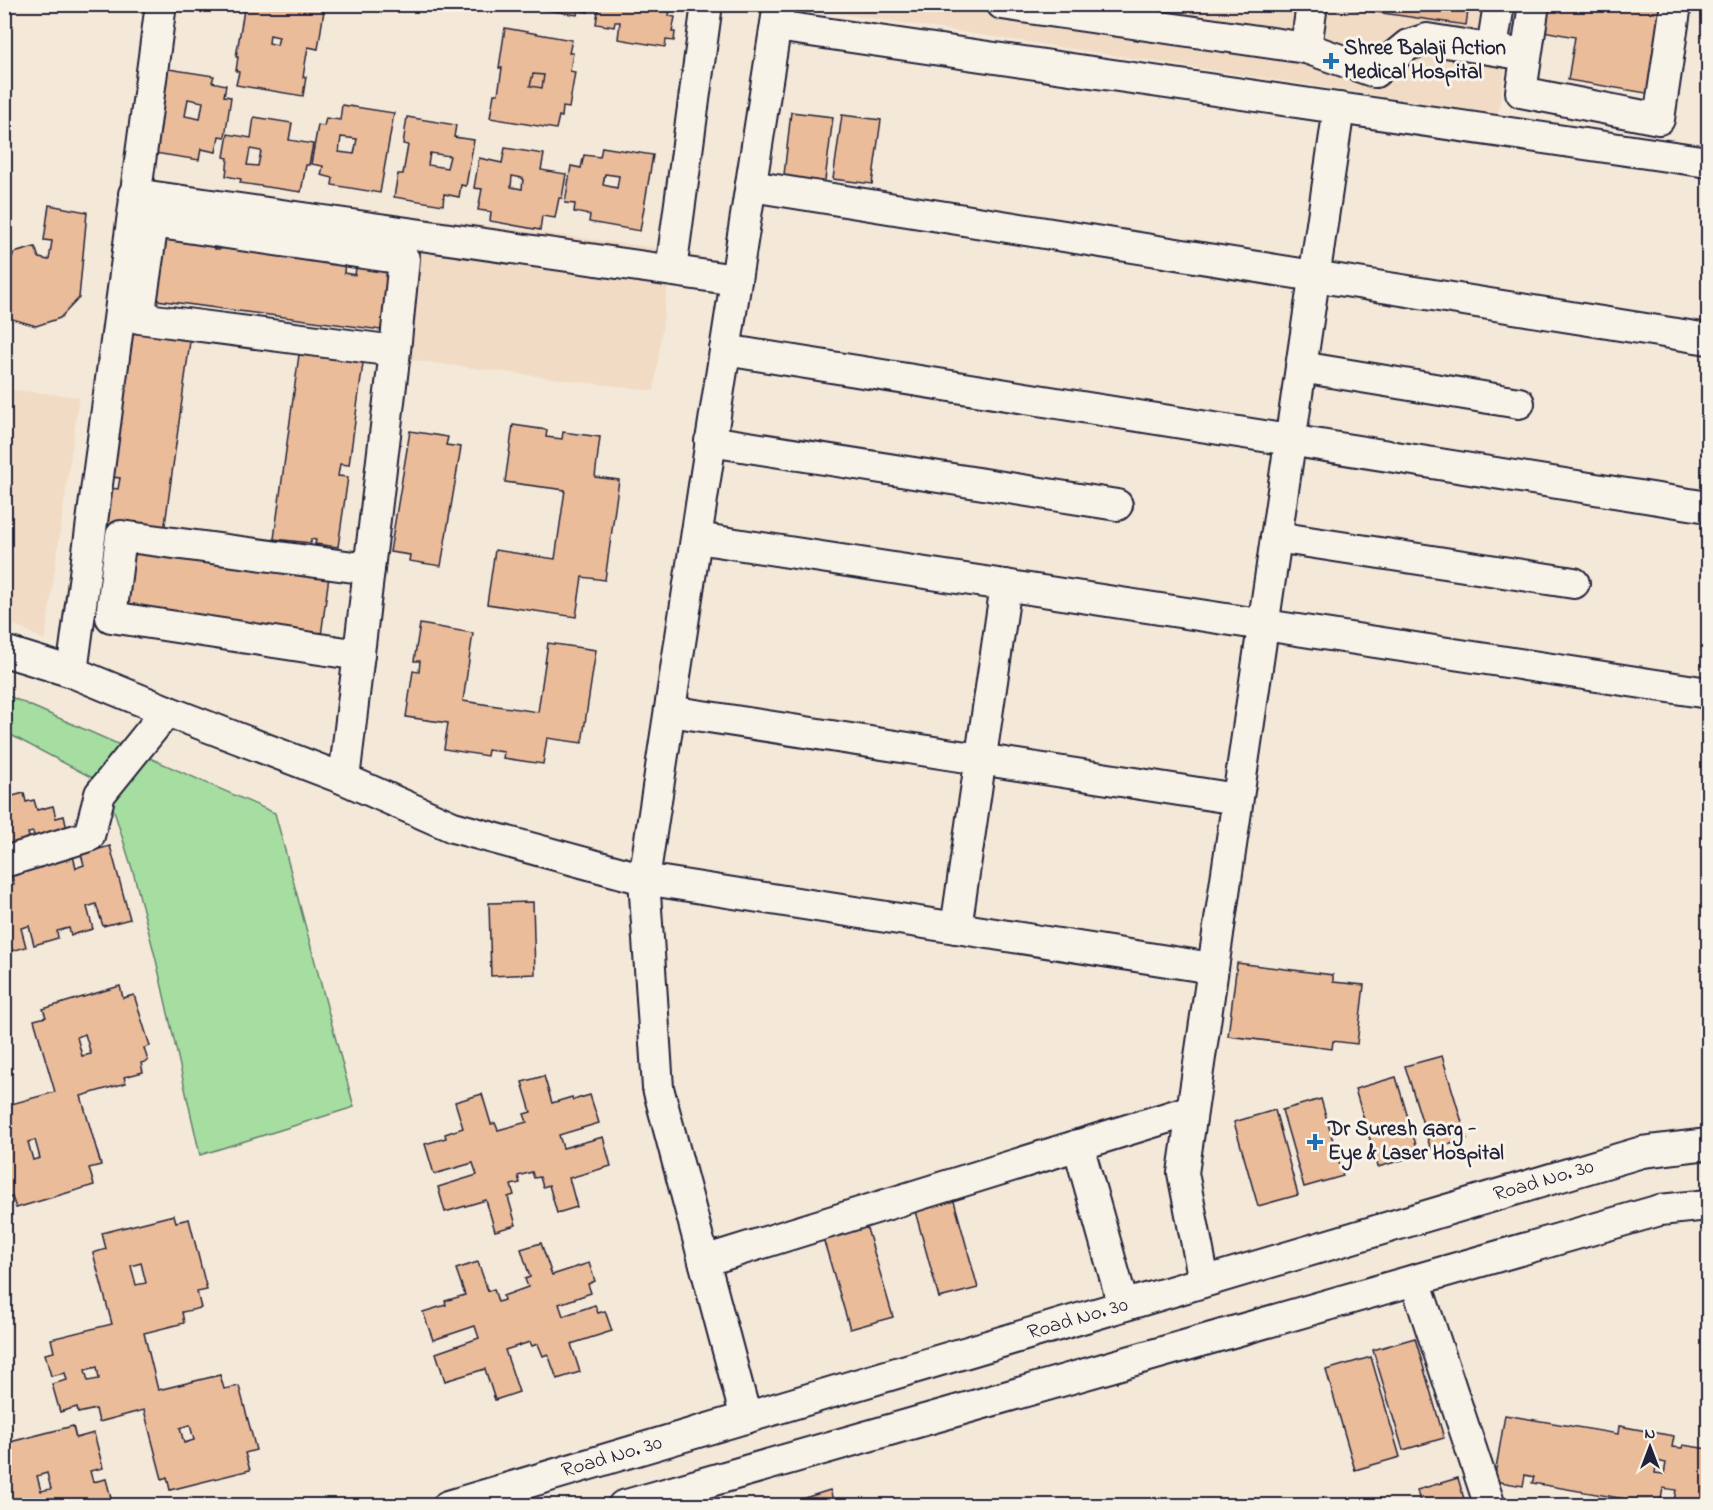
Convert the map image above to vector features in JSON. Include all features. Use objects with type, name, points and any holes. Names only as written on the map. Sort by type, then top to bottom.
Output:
[{"type":"street","points":[[72,672],[161,4]]},
{"type":"street","points":[[671,270],[707,4]]},
{"type":"street","points":[[1002,4],[1306,48],[1375,72],[1408,45],[1427,39],[1527,55]]},
{"type":"street","points":[[1306,48],[1312,4]]},
{"type":"street","points":[[1492,50],[1499,4]]},
{"type":"street","points":[[1534,4],[1521,92],[1659,119],[1677,4]]},
{"type":"street","points":[[746,1418],[658,1088],[644,879],[710,441],[778,15],[1339,108],[1708,162]]},
{"type":"street","points":[[1204,1281],[1183,1173],[1339,108]]},
{"type":"street","points":[[751,186],[1708,339]]},
{"type":"street","points":[[134,194],[736,280]]},
{"type":"street","points":[[344,779],[395,351],[404,259],[153,222],[140,318],[395,351]]},
{"type":"street","points":[[725,350],[1708,507]]},
{"type":"street","points":[[1300,367],[1519,403]]},
{"type":"street","points":[[710,441],[1116,506]]},
{"type":"street","points":[[358,655],[111,616],[121,537],[369,568]]},
{"type":"street","points":[[697,537],[1708,693]]},
{"type":"street","points":[[1276,537],[1574,584]]},
{"type":"street","points":[[956,928],[1006,585]]},
{"type":"street","points":[[4,651],[72,672],[344,779],[453,827],[644,879],[1212,968]]},
{"type":"street","points":[[4,862],[89,836],[100,794],[167,711]]},
{"type":"street","points":[[670,711],[1237,799]]},
{"type":"street","points":[[704,1261],[1192,1110]]},
{"type":"street","name":"Road No. 30","points":[[448,1506],[1642,1152],[1708,1144]]},
{"type":"street","points":[[1078,1145],[1123,1305]]},
{"type":"street","points":[[623,1506],[1660,1210],[1708,1205]]},
{"type":"street","points":[[1415,1280],[1490,1506]]},
{"type":"shaded area","name":"Shree Balaji Action Medical Hospital","points":[[812,4],[1515,5],[1498,114],[811,9]]},
{"type":"shaded area","points":[[414,216],[672,250],[654,391],[395,358]]},
{"type":"shaded area","points":[[5,389],[79,397],[45,640],[5,620]]},
{"type":"green space","points":[[4,694],[275,813],[354,1107],[200,1155],[156,960],[134,875],[106,785],[5,732]]},
{"type":"building","points":[[245,4],[325,4],[318,49],[308,47],[303,77],[306,77],[303,96],[236,85],[239,72],[236,71],[238,57],[236,57]],"holes":[[[270,35],[279,37],[277,45],[269,43]]]},
{"type":"building","points":[[441,4],[470,4],[470,9]]},
{"type":"building","points":[[529,4],[589,4],[588,12],[578,10],[577,15],[528,7]]},
{"type":"building","points":[[599,4],[671,4],[669,16],[675,17],[672,32],[675,32],[674,41],[666,40],[665,47],[618,39],[620,22],[615,22],[614,27],[596,24]]},
{"type":"building","points":[[1256,4],[1286,4],[1285,9]]},
{"type":"building","points":[[1319,4],[1469,4],[1466,25]]},
{"type":"building","points":[[1547,4],[1673,4],[1658,95],[1568,80],[1575,37],[1543,31]]},
{"type":"building","points":[[505,28],[572,40],[569,53],[573,53],[570,71],[575,72],[569,108],[563,107],[562,117],[559,116],[556,129],[490,118],[494,94],[498,94]]},
{"type":"building","points":[[162,68],[214,76],[212,82],[226,85],[224,96],[231,97],[225,137],[219,136],[216,152],[201,149],[199,160],[148,152]],"holes":[[[188,99],[203,102],[200,119],[185,116]]]},
{"type":"building","points":[[533,74],[544,75],[542,88],[530,86]]},
{"type":"building","points":[[342,105],[394,113],[380,193],[332,185],[333,178],[321,175],[323,166],[311,164],[318,125],[324,126],[326,118],[340,120]],"holes":[[[341,137],[357,139],[354,154],[339,152]]]},
{"type":"building","points":[[791,112],[833,117],[824,188],[783,184]]},
{"type":"building","points":[[842,115],[881,120],[872,184],[833,179]]},
{"type":"building","points":[[254,117],[292,123],[289,140],[313,144],[301,192],[240,183],[241,179],[226,176],[228,158],[224,157],[228,134],[251,138]],"holes":[[[250,149],[261,151],[258,166],[247,165]]]},
{"type":"building","points":[[407,117],[456,125],[454,137],[474,140],[466,186],[461,185],[459,197],[444,194],[443,205],[394,197],[398,174],[403,174],[408,145],[403,144]],"holes":[[[430,153],[450,156],[447,168],[428,165]]]},
{"type":"building","points":[[602,147],[653,155],[640,231],[589,222],[590,215],[574,212],[575,204],[565,203],[571,166],[581,168],[584,155],[600,157]],"holes":[[[605,174],[619,176],[617,188],[603,185]]]},
{"type":"building","points":[[505,148],[544,154],[541,170],[566,174],[562,198],[559,198],[555,218],[542,216],[540,230],[490,221],[491,212],[478,210],[482,189],[474,188],[479,158],[502,163]],"holes":[[[512,176],[523,178],[522,189],[511,187]]]},
{"type":"building","points":[[49,205],[87,212],[79,298],[60,318],[36,326],[9,318],[10,311],[4,311],[4,272],[14,253],[35,247],[39,258],[49,260],[52,241],[44,240]]},
{"type":"building","points":[[166,234],[216,241],[215,249],[221,249],[222,242],[282,250],[281,258],[287,259],[288,250],[345,258],[344,273],[355,275],[357,260],[390,264],[381,330],[157,300]]},
{"type":"building","points":[[123,325],[191,334],[164,532],[117,521],[116,526],[97,523],[102,487],[118,489],[120,478],[103,476]]},
{"type":"building","points":[[301,340],[365,349],[349,465],[340,464],[338,476],[348,477],[338,547],[315,544],[316,540],[311,539],[311,543],[274,539]]},
{"type":"building","points":[[513,425],[547,430],[546,437],[562,439],[563,432],[600,437],[595,477],[619,480],[605,580],[582,577],[576,617],[487,604],[495,550],[555,559],[565,490],[505,482]]},
{"type":"building","points":[[410,431],[448,437],[446,445],[461,447],[441,566],[409,561],[410,555],[390,552]]},
{"type":"building","points":[[136,543],[330,569],[320,643],[126,617]]},
{"type":"building","points":[[420,624],[473,633],[463,701],[538,712],[548,643],[596,650],[582,743],[547,738],[543,764],[503,758],[504,752],[488,750],[487,756],[444,749],[448,723],[406,717],[413,671],[419,672],[420,661],[414,661]]},
{"type":"building","points":[[24,793],[26,802],[34,800],[37,810],[53,806],[56,818],[64,816],[68,834],[36,843],[33,832],[28,833],[31,844],[4,851],[4,809],[7,808],[5,798]]},
{"type":"building","points":[[110,846],[130,919],[103,926],[96,904],[87,907],[93,929],[71,935],[69,928],[57,931],[58,938],[34,945],[29,926],[21,928],[26,947],[4,953],[4,875],[6,874],[9,885],[14,884],[11,873],[39,865],[40,867],[49,864],[48,862],[73,856],[76,868],[84,865],[81,854]]},
{"type":"building","points":[[533,902],[535,974],[491,976],[489,903]]},
{"type":"building","points":[[1237,963],[1333,975],[1333,982],[1364,985],[1357,1044],[1333,1041],[1332,1049],[1228,1036]]},
{"type":"building","points":[[120,986],[123,998],[134,995],[150,1046],[144,1048],[148,1061],[141,1063],[143,1072],[124,1077],[126,1083],[81,1096],[101,1165],[89,1168],[94,1185],[16,1208],[12,1197],[4,1200],[4,1106],[55,1092],[34,1020],[46,1017],[43,1009]],"holes":[[[85,1034],[91,1054],[82,1056],[77,1037]],[[35,1140],[40,1158],[33,1160],[28,1142]]]},
{"type":"building","points":[[1442,1056],[1467,1139],[1431,1150],[1405,1066]]},
{"type":"building","points":[[544,1076],[552,1103],[590,1095],[599,1123],[559,1135],[563,1148],[603,1137],[611,1166],[569,1178],[577,1207],[557,1213],[549,1185],[543,1187],[540,1177],[534,1178],[532,1172],[518,1176],[520,1183],[511,1185],[514,1195],[508,1197],[516,1225],[495,1231],[486,1200],[445,1212],[438,1187],[477,1175],[473,1163],[434,1174],[425,1144],[446,1138],[445,1134],[463,1128],[455,1102],[482,1094],[491,1124],[495,1123],[498,1130],[527,1122],[524,1114],[531,1112],[522,1082]]},
{"type":"building","points":[[1396,1077],[1419,1155],[1378,1167],[1355,1089]]},
{"type":"building","points":[[1321,1099],[1343,1176],[1304,1187],[1282,1110]]},
{"type":"building","points":[[1275,1110],[1298,1195],[1258,1206],[1234,1122]]},
{"type":"building","points":[[954,1201],[978,1288],[939,1298],[915,1211]]},
{"type":"building","points":[[174,1215],[176,1222],[189,1219],[207,1290],[197,1292],[201,1308],[182,1312],[184,1323],[144,1333],[158,1390],[220,1375],[224,1389],[239,1386],[256,1450],[245,1453],[250,1470],[170,1490],[167,1477],[162,1479],[144,1410],[99,1422],[96,1409],[78,1413],[77,1407],[60,1412],[52,1384],[67,1380],[65,1373],[51,1376],[45,1354],[54,1352],[51,1339],[112,1324],[93,1253],[106,1249],[102,1233]],"holes":[[[141,1263],[146,1283],[136,1285],[131,1266]],[[97,1367],[99,1379],[88,1381],[85,1370]],[[190,1425],[194,1440],[184,1443],[180,1428]]]},
{"type":"building","points":[[866,1225],[893,1317],[850,1329],[823,1238]]},
{"type":"building","points":[[541,1243],[552,1275],[589,1263],[595,1281],[588,1284],[591,1293],[559,1304],[563,1316],[595,1305],[598,1313],[605,1311],[612,1331],[571,1344],[580,1372],[557,1379],[548,1354],[543,1356],[538,1344],[532,1346],[530,1342],[505,1350],[519,1392],[495,1400],[485,1369],[445,1381],[436,1353],[479,1338],[475,1326],[433,1340],[423,1312],[446,1305],[445,1301],[465,1295],[456,1269],[478,1262],[488,1291],[494,1289],[498,1302],[504,1300],[503,1296],[528,1287],[525,1279],[530,1277],[521,1249]]},
{"type":"building","points":[[1415,1338],[1444,1438],[1403,1450],[1373,1350]]},
{"type":"building","points":[[1371,1357],[1400,1457],[1355,1470],[1326,1370]]},
{"type":"building","points":[[1505,1415],[1618,1434],[1619,1426],[1674,1436],[1672,1447],[1682,1448],[1683,1445],[1708,1449],[1708,1506],[1673,1506],[1676,1490],[1663,1488],[1660,1505],[1532,1483],[1534,1477],[1525,1475],[1523,1486],[1494,1481]],"holes":[[[1657,1461],[1666,1463],[1664,1474],[1655,1473]]]},
{"type":"building","points":[[4,1422],[10,1442],[73,1426],[76,1438],[94,1433],[103,1468],[90,1471],[93,1482],[106,1479],[113,1506],[8,1506],[4,1493]],"holes":[[[47,1473],[51,1489],[41,1491],[37,1476]]]},
{"type":"building","points":[[1458,1478],[1466,1506],[1421,1506],[1417,1490]]},
{"type":"building","points":[[830,1490],[835,1506],[793,1506],[792,1502]]},
{"type":"place","name":"Shree Balaji Action Medical Hospital","points":[[1331,61]]},
{"type":"place","name":"Dr Suresh Garg - Eye & Laser Hospital","points":[[1315,1142]]}]
